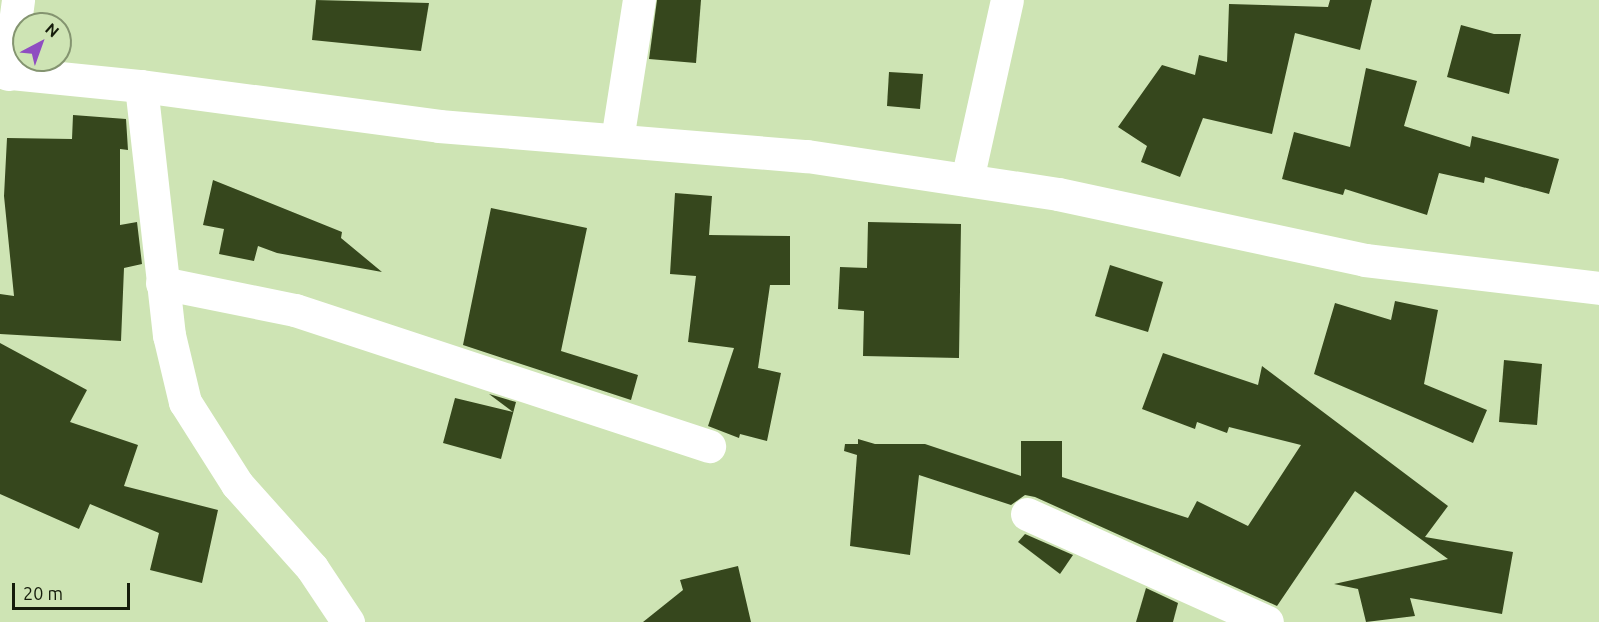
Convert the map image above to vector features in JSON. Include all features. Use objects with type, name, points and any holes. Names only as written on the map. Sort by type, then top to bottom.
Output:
[{"type":"street","points":[[18,0],[4,73],[141,86],[439,126],[807,156],[1058,194],[1365,260],[1599,288]]},
{"type":"street","points":[[617,140],[639,0]]},
{"type":"street","points":[[967,180],[1007,0]]},
{"type":"street","points":[[141,86],[169,335],[185,402],[237,484],[312,567],[348,622]]},
{"type":"street","points":[[162,283],[295,310],[710,446]]},
{"type":"street","points":[[1027,514],[1267,622]]},
{"type":"building","points":[[316,0],[429,3],[421,51],[312,40]]},
{"type":"building","points":[[657,0],[701,0],[696,63],[649,59]]},
{"type":"building","points":[[1330,0],[1372,0],[1360,50],[1295,33],[1272,134],[1203,118],[1180,177],[1141,162],[1147,146],[1118,127],[1162,65],[1195,75],[1199,55],[1227,62],[1229,4],[1328,7]]},
{"type":"building","points":[[1461,25],[1494,34],[1521,34],[1509,94],[1447,77]]},
{"type":"building","points":[[1366,68],[1417,81],[1404,126],[1470,147],[1472,136],[1559,159],[1549,194],[1485,177],[1484,183],[1439,173],[1427,215],[1345,189],[1343,195],[1282,179],[1294,132],[1350,147]]},
{"type":"building","points":[[889,72],[923,74],[920,109],[887,106]]},
{"type":"building","points":[[73,115],[126,119],[128,150],[120,149],[120,225],[137,222],[142,264],[124,268],[121,341],[0,334],[0,294],[14,296],[4,196],[7,138],[72,139]]},
{"type":"building","points":[[213,180],[342,232],[341,238],[382,272],[277,253],[258,246],[254,261],[219,254],[224,229],[203,225]]},
{"type":"building","points":[[675,193],[712,196],[709,235],[790,236],[790,285],[770,285],[758,368],[781,373],[767,441],[740,434],[739,438],[708,426],[734,348],[688,342],[696,276],[670,274]]},
{"type":"building","points":[[491,208],[587,228],[561,351],[638,375],[631,400],[463,345]]},
{"type":"building","points":[[868,222],[961,224],[959,358],[863,356],[864,311],[838,309],[840,267],[867,268]]},
{"type":"building","points":[[1110,265],[1163,282],[1148,332],[1095,316]]},
{"type":"building","points":[[1395,301],[1438,310],[1424,384],[1487,410],[1473,443],[1314,374],[1335,303],[1391,320]]},
{"type":"building","points":[[0,343],[87,390],[70,422],[138,445],[124,486],[218,510],[202,583],[150,570],[159,533],[90,504],[79,529],[0,494]]},
{"type":"building","points":[[1163,353],[1258,385],[1262,366],[1448,506],[1425,537],[1513,552],[1502,614],[1410,598],[1415,616],[1366,622],[1358,589],[1334,584],[1448,559],[1355,491],[1277,606],[1035,497],[1025,495],[1011,505],[919,475],[910,555],[850,546],[857,455],[844,451],[845,444],[858,444],[858,439],[875,444],[925,444],[1021,476],[1021,441],[1062,441],[1062,477],[1188,518],[1197,501],[1248,526],[1301,445],[1229,427],[1227,433],[1197,422],[1195,429],[1142,409]]},
{"type":"building","points":[[1504,360],[1542,364],[1537,425],[1499,422]]},
{"type":"building","points":[[489,394],[516,402],[501,459],[443,443],[455,398],[513,412]]},
{"type":"building","points":[[1025,534],[1073,555],[1060,574],[1018,542]]},
{"type":"building","points":[[738,566],[751,622],[643,622],[683,590],[680,580]]},
{"type":"building","points":[[1146,588],[1178,603],[1173,622],[1136,622]]}]
